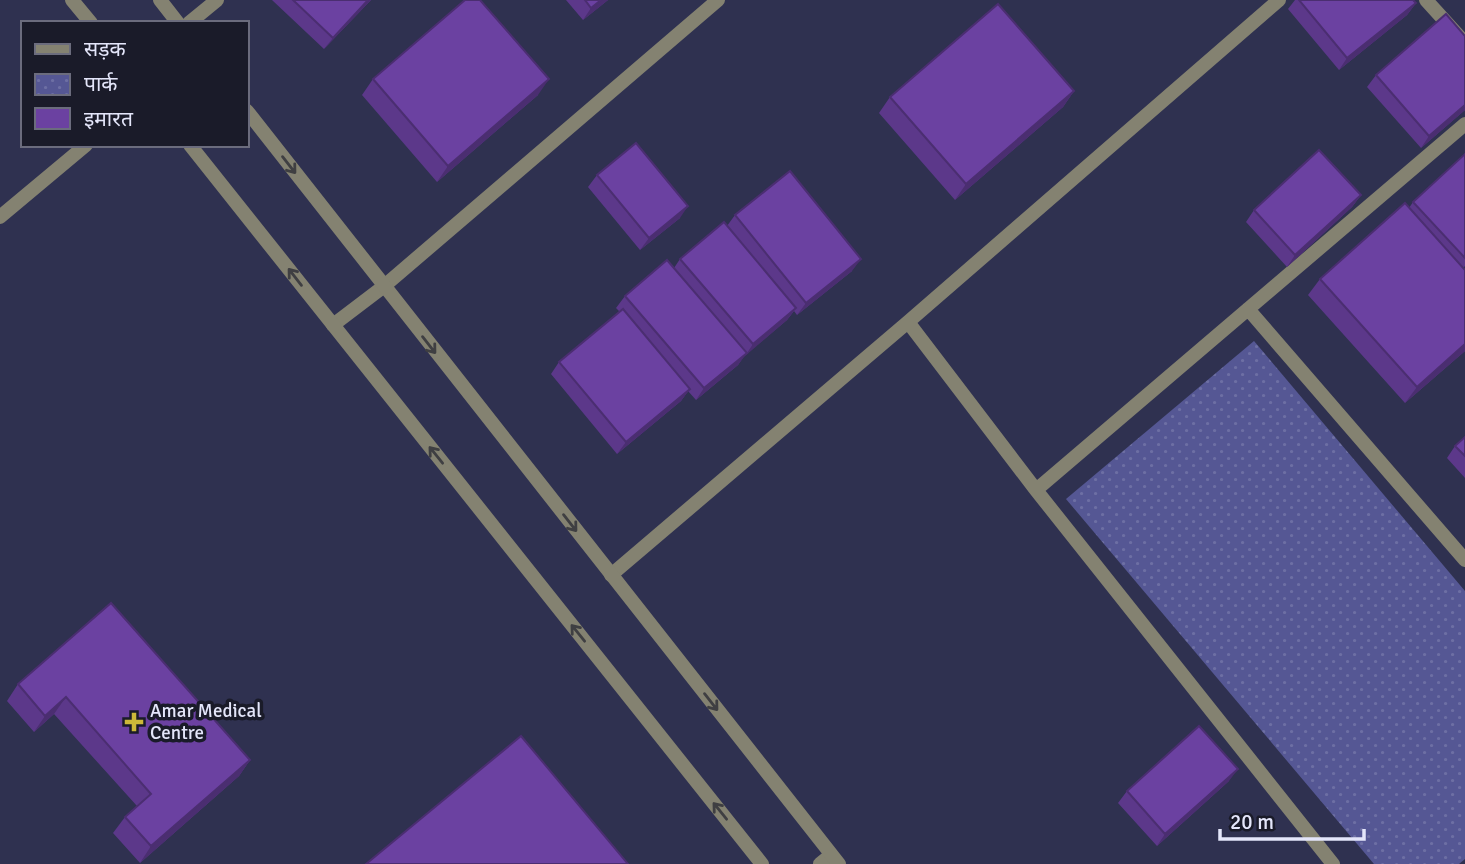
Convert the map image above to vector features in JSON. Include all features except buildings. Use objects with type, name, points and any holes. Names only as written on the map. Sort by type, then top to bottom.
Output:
[{"type":"street","points":[[72,0],[89,21]]},
{"type":"street","points":[[160,0],[176,21]]},
{"type":"street","points":[[191,21],[217,0]]},
{"type":"street","points":[[333,324],[383,287],[718,0]]},
{"type":"street","points":[[611,575],[1279,0]]},
{"type":"street","points":[[1426,0],[1465,43]]},
{"type":"street","points":[[248,112],[611,575],[830,861]]},
{"type":"street","points":[[1036,490],[1465,124]]},
{"type":"street","points":[[0,216],[84,147]]},
{"type":"street","points":[[192,147],[762,864]]},
{"type":"street","points":[[1248,309],[1465,560]]},
{"type":"street","points":[[908,322],[1036,490],[1333,864]]},
{"type":"green space","points":[[1254,341],[1465,591],[1465,859],[1459,864],[1374,864],[1066,499]]},
{"type":"place","name":"Amar Medical Centre","points":[[134,722]]}]
